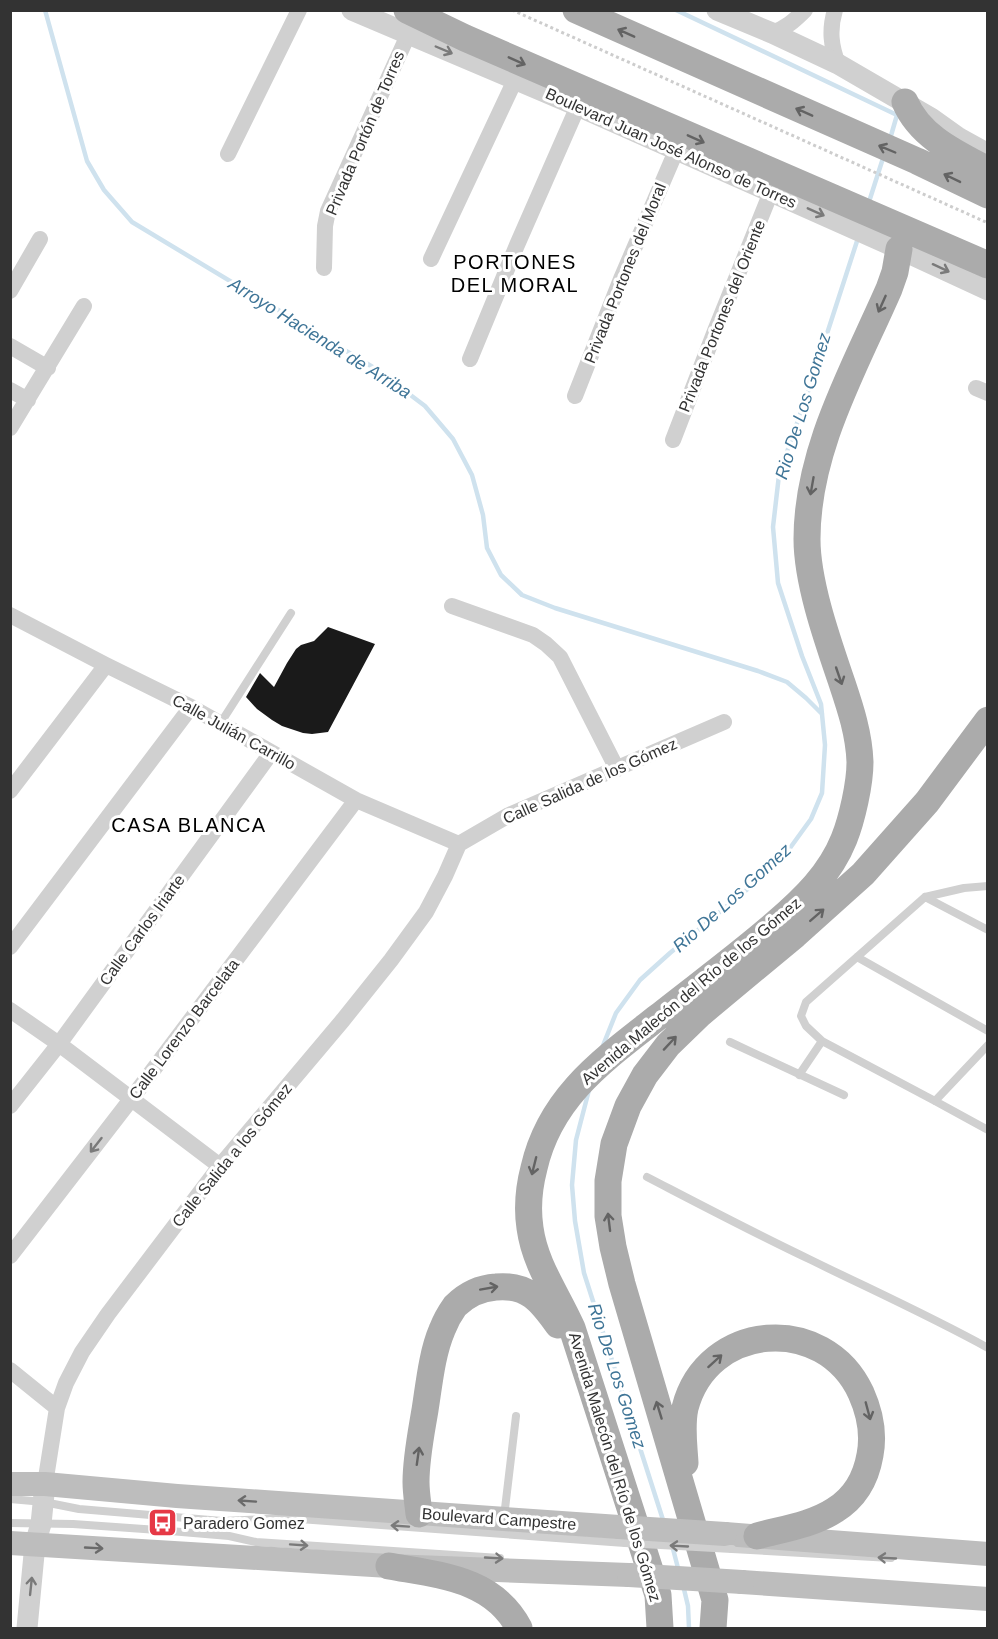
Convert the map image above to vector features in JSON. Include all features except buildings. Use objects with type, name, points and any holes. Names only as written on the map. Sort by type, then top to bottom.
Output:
[{"type":"main road","points":[[576,10],[917,161],[987,195]]},
{"type":"main road","name":"Boulevard Juan José Alonso de Torres","points":[[407,22],[476,43],[901,242],[987,265]]},
{"type":"main road","points":[[905,102],[914,120],[936,140],[987,171]]},
{"type":"main road","name":"Avenida Malecón del Río de los Gómez","points":[[660,1629],[658,1595],[572,1328],[541,1267],[530,1229],[529,1194],[536,1160],[547,1128],[572,1091],[601,1063],[762,935],[803,899],[820,881],[844,839],[854,804],[860,765],[858,742],[854,720],[833,658],[810,574],[807,542],[808,506],[813,476],[824,441],[841,395],[890,289],[901,242]]},
{"type":"main road","name":"Avenida Malecón del Río de los Gómez","points":[[713,1629],[715,1600],[613,1247],[608,1216],[608,1180],[614,1144],[628,1106],[645,1075],[668,1045],[700,1014],[795,935],[863,874],[927,802],[987,720]]},
{"type":"main road","points":[[419,1514],[417,1463],[434,1360],[441,1331],[462,1300],[485,1288],[501,1286],[521,1290],[536,1297],[558,1325],[589,1382]]},
{"type":"main road","points":[[684,1494],[685,1410],[692,1388],[703,1372],[720,1356],[743,1343],[764,1338],[805,1341],[822,1349],[839,1361],[849,1373],[858,1385],[866,1403],[872,1434],[867,1469],[859,1488],[849,1500],[834,1511],[803,1524],[757,1536]]},
{"type":"main road","name":"Boulevard Campestre","points":[[10,1484],[44,1493],[177,1496],[504,1520],[622,1535],[729,1541],[757,1536],[987,1554]]},
{"type":"main road","points":[[10,1543],[38,1534],[388,1566],[625,1569],[987,1599]]},
{"type":"main road","points":[[388,1566],[467,1582],[502,1605],[519,1629]]},
{"type":"street","points":[[228,154],[299,10]]},
{"type":"street","name":"Boulevard Juan José Alonso de Torres","points":[[352,10],[407,22],[515,80],[676,151],[771,192],[841,213]]},
{"type":"street","points":[[717,10],[838,64],[932,118],[959,138],[987,154]]},
{"type":"street","points":[[772,33],[793,23],[805,10]]},
{"type":"street","points":[[835,10],[831,39],[838,64]]},
{"type":"street","name":"Privada Portón de Torres","points":[[324,268],[325,226],[328,211],[407,22]]},
{"type":"street","points":[[431,259],[515,80]]},
{"type":"street","points":[[470,359],[578,106]]},
{"type":"street","name":"Privada Portones del Moral","points":[[575,396],[621,279],[676,151]]},
{"type":"street","name":"Privada Portones del Oriente","points":[[673,440],[771,192]]},
{"type":"street","points":[[10,291],[40,239]]},
{"type":"street","name":"Boulevard Juan José Alonso de Torres","points":[[901,242],[987,290]]},
{"type":"street","points":[[10,428],[84,306]]},
{"type":"street","points":[[10,346],[48,368]]},
{"type":"street","points":[[10,390],[28,400]]},
{"type":"street","points":[[452,606],[533,635],[560,657],[617,768]]},
{"type":"street","name":"Calle Julián Carrillo","points":[[13,620],[191,707],[356,800],[459,844]]},
{"type":"street","points":[[10,791],[106,665]]},
{"type":"street","points":[[10,947],[191,707]]},
{"type":"street","name":"Calle Salida de los Gómez","points":[[459,844],[509,815],[724,722]]},
{"type":"street","name":"Calle Carlos Iriarte","points":[[10,1106],[59,1044],[271,753]]},
{"type":"street","name":"Calle Lorenzo Barcelata","points":[[10,1256],[356,800]]},
{"type":"street","name":"Calle Salida a los Gómez","points":[[44,1493],[57,1408],[66,1383],[82,1352],[220,1166],[344,1020],[391,960],[426,912],[459,844]]},
{"type":"street","points":[[10,1010],[132,1098],[220,1166]]},
{"type":"street","points":[[10,1370],[57,1408]]},
{"type":"street","points":[[27,1629],[44,1493]]},
{"type":"street","points":[[715,1600],[726,1629]]},
{"type":"lane","points":[[220,724],[291,613]]},
{"type":"lane","points":[[987,886],[964,888],[926,897],[806,1002],[801,1016],[806,1026],[822,1041],[987,1130]]},
{"type":"lane","points":[[926,897],[987,930]]},
{"type":"lane","points":[[857,957],[987,1031]]},
{"type":"lane","points":[[800,1075],[822,1041]]},
{"type":"lane","points":[[730,1042],[844,1095]]},
{"type":"lane","points":[[935,1101],[987,1045]]},
{"type":"lane","points":[[647,1177],[810,1260],[862,1283],[987,1348]]},
{"type":"lane","points":[[504,1520],[516,1416]]},
{"type":"lane","points":[[10,1499],[44,1493],[80,1509],[222,1521],[286,1518],[622,1535]]},
{"type":"lane","points":[[10,1523],[38,1534],[73,1524],[229,1536],[256,1542],[512,1559]]},
{"type":"lane","points":[[729,1541],[895,1559]]},
{"type":"path","points":[[512,10],[987,223]]},
{"type":"waterway","name":"Arroyo Hacienda de Arriba","points":[[45,10],[87,161],[104,190],[132,222],[376,369],[425,406],[453,439],[472,475],[483,515],[487,548],[501,575],[522,595],[555,608],[787,682],[822,714]]},
{"type":"waterway","name":"Rio De Los Gomez","points":[[676,10],[897,115],[890,139]]},
{"type":"waterway","name":"Rio De Los Gomez","points":[[868,205],[884,155]]},
{"type":"waterway","name":"Rio De Los Gomez","points":[[602,1048],[616,1013],[640,980],[761,878],[790,848],[811,819],[822,793],[825,745],[821,704],[802,656],[778,583],[773,527],[779,475],[859,235]]},
{"type":"waterway","name":"Rio De Los Gomez","points":[[589,1090],[576,1140],[572,1185],[575,1221],[584,1273],[664,1523]]},
{"type":"waterway","name":"Rio De Los Gomez","points":[[672,1545],[679,1572]]},
{"type":"waterway","name":"Rio De Los Gomez","points":[[683,1585],[688,1606],[689,1628]]},
{"type":"place","name":"Paradero Gomez","points":[[162,1523]]},
{"type":"district","name":"PORTONES DEL MORAL","points":[[515,274]]},
{"type":"district","name":"CASA BLANCA","points":[[189,825]]}]
